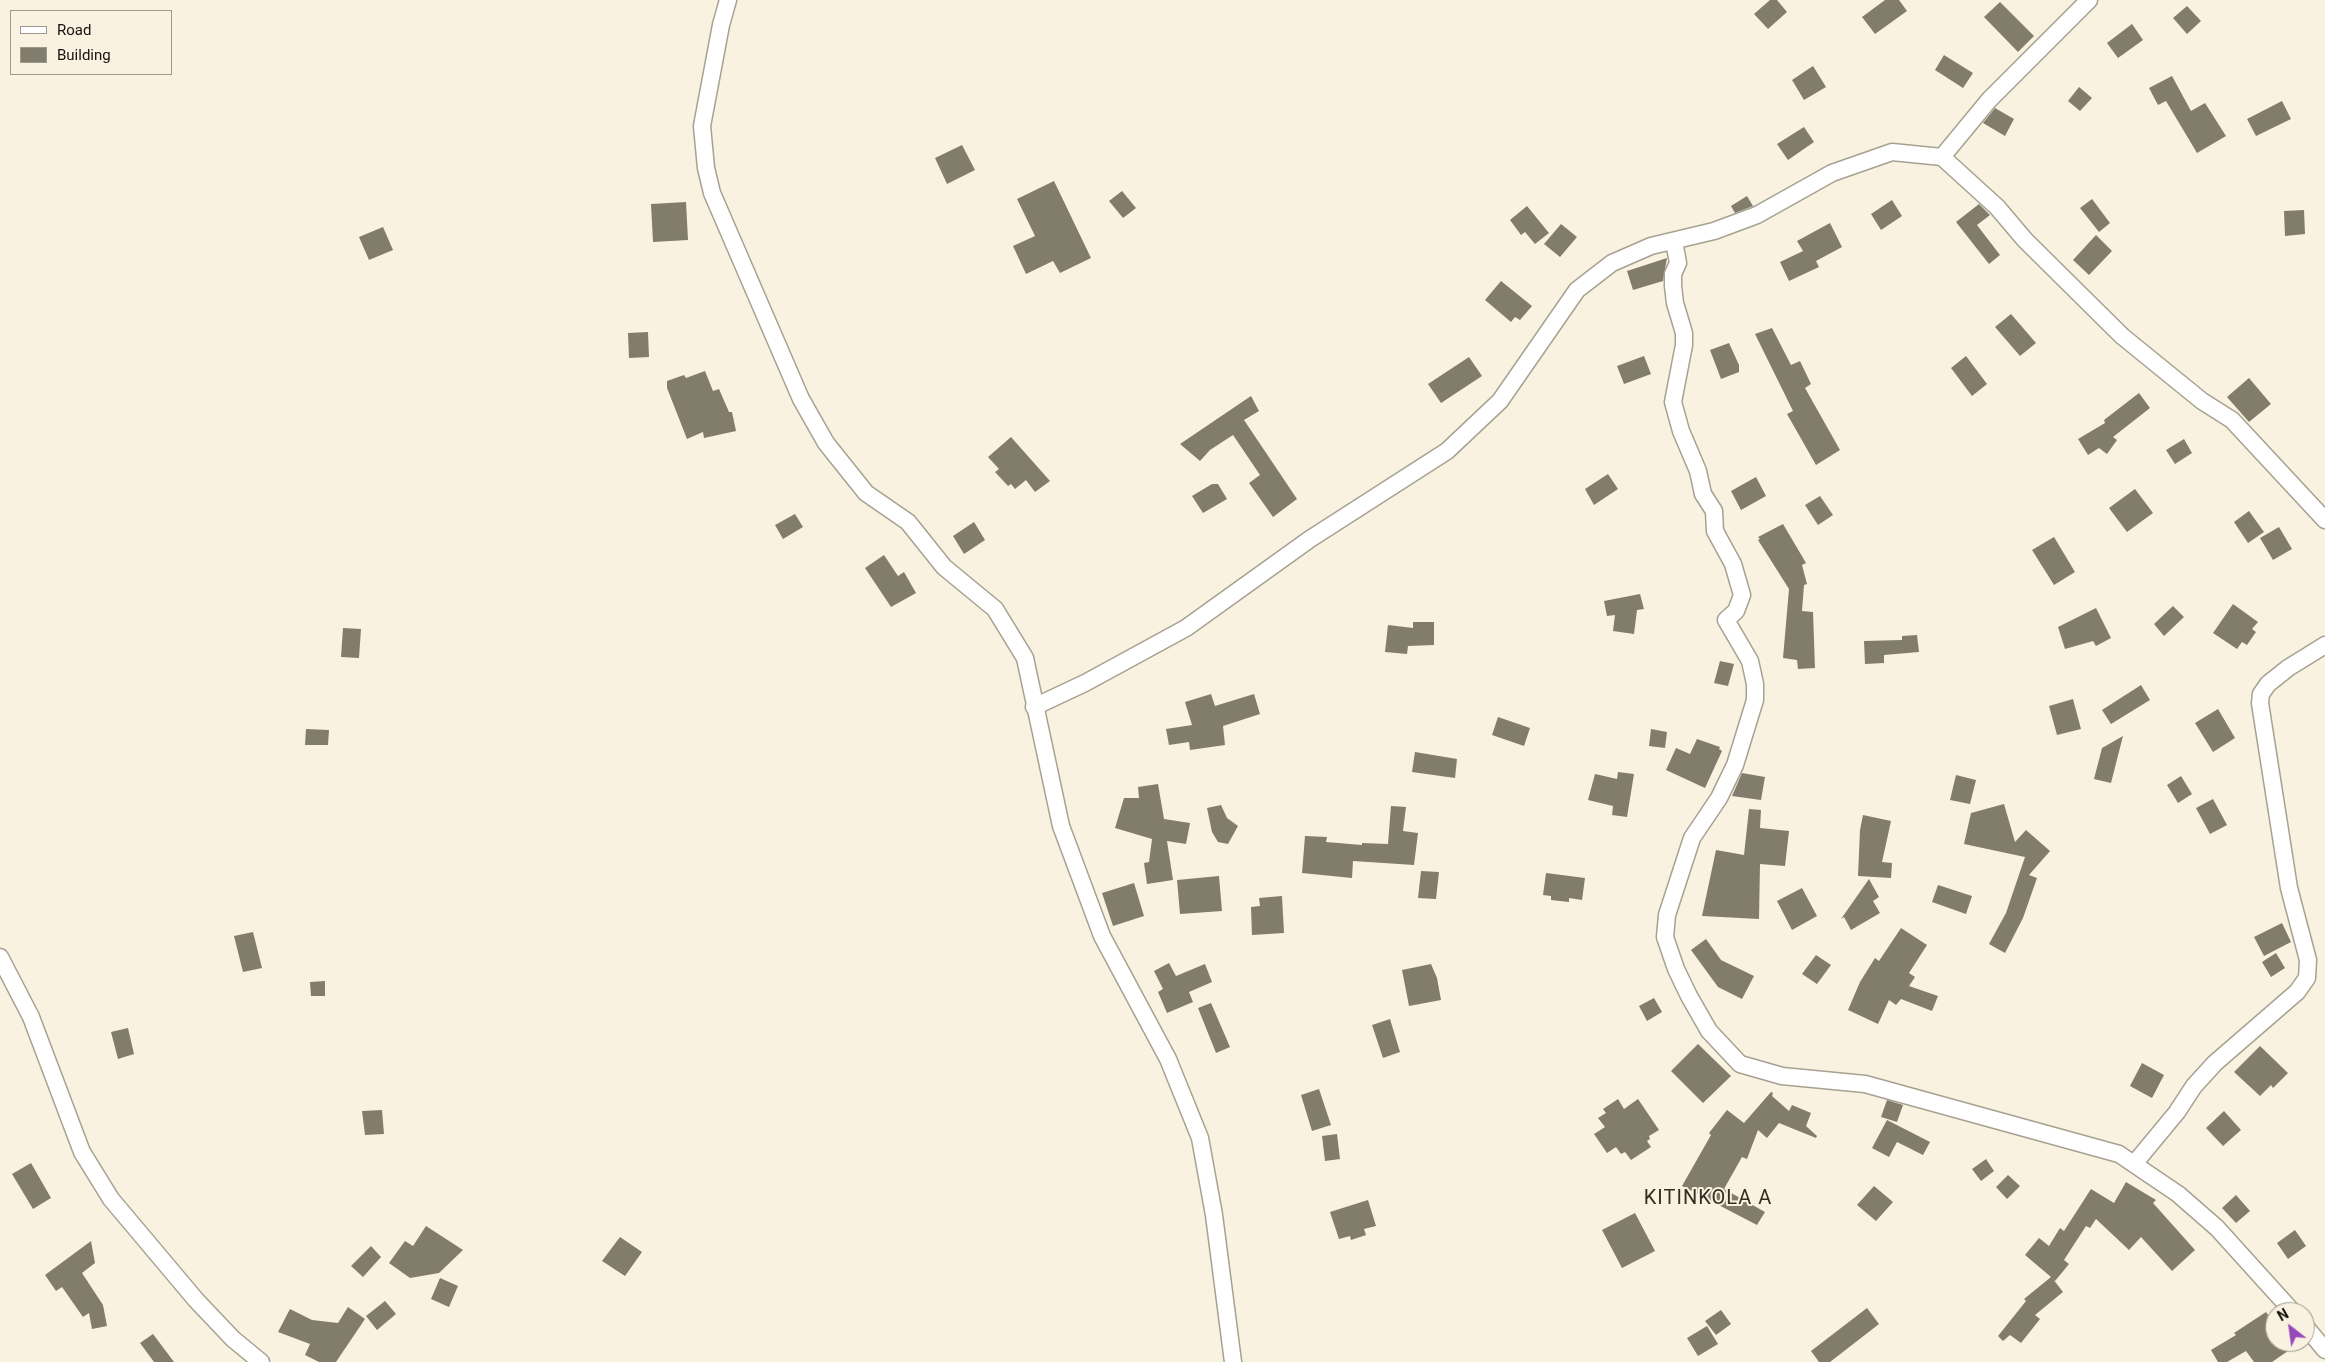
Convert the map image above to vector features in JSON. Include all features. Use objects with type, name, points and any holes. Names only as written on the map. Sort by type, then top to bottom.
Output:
[{"type":"street","points":[[728,0],[721,25],[702,126],[706,168],[712,193],[801,399],[826,443],[866,493],[908,522],[944,567],[984,598],[1001,616],[1025,658],[1061,826],[1102,936],[1168,1060],[1200,1138],[1214,1215],[1233,1362]]},
{"type":"street","points":[[1942,157],[1989,100],[2089,0]]},
{"type":"street","points":[[1034,707],[1085,683],[1186,628],[1310,539],[1447,451],[1500,401],[1577,290],[1612,263],[1651,246],[1714,231],[1757,215],[1832,173],[1892,152],[1942,157],[1997,207],[2026,240],[2122,336],[2202,401],[2232,420],[2325,520]]},
{"type":"street","points":[[1674,241],[1678,263],[1673,274],[1673,286],[1675,303],[1684,333],[1684,345],[1673,402],[1681,431],[1698,471],[1703,494],[1714,511],[1715,532],[1733,564],[1742,595],[1736,611],[1726,620],[1750,661],[1755,684],[1755,700],[1735,765],[1719,798],[1692,838],[1667,915],[1665,937],[1689,996],[1709,1031],[1740,1064],[1782,1076],[1865,1084],[2120,1154],[2178,1194],[2217,1228],[2284,1302]]},
{"type":"street","points":[[2134,1164],[2215,1062],[2297,992],[2307,978],[2308,960],[2289,888],[2260,703],[2261,694],[2268,684],[2288,668],[2325,646]]},
{"type":"street","points":[[0,957],[31,1017],[82,1152],[111,1199],[196,1300],[233,1339],[261,1362]]},
{"type":"street","points":[[2315,1338],[2325,1350]]},
{"type":"building","points":[[1770,0],[1777,0],[1787,12],[1768,29],[1754,14]]},
{"type":"building","points":[[1885,0],[1899,0],[1907,11],[1875,34],[1862,17]]},
{"type":"building","points":[[2000,2],[2034,36],[2018,52],[1984,17]]},
{"type":"building","points":[[2187,6],[2201,21],[2187,34],[2173,18]]},
{"type":"building","points":[[2132,24],[2143,40],[2118,58],[2107,43]]},
{"type":"building","points":[[1944,55],[1973,73],[1963,88],[1935,70]]},
{"type":"building","points":[[1813,66],[1826,87],[1804,100],[1792,80]]},
{"type":"building","points":[[2172,76],[2191,111],[2205,103],[2226,136],[2197,153],[2166,101],[2158,105],[2149,88]]},
{"type":"building","points":[[2079,87],[2092,98],[2080,111],[2068,101]]},
{"type":"building","points":[[2282,101],[2291,119],[2256,136],[2247,119]]},
{"type":"building","points":[[1995,108],[2014,119],[2005,136],[1983,123]]},
{"type":"building","points":[[1804,127],[1814,142],[1788,160],[1777,144]]},
{"type":"building","points":[[962,145],[975,170],[947,184],[935,158]]},
{"type":"building","points":[[1054,181],[1091,258],[1060,273],[1053,261],[1026,274],[1013,246],[1035,236],[1017,199]]},
{"type":"building","points":[[1122,191],[1136,208],[1123,218],[1109,201]]},
{"type":"building","points":[[1747,196],[1753,206],[1735,213],[1731,206]]},
{"type":"building","points":[[2092,199],[2110,223],[2099,232],[2080,208]]},
{"type":"building","points":[[1892,200],[1902,216],[1881,230],[1871,214]]},
{"type":"building","points":[[686,202],[688,240],[653,242],[651,204]]},
{"type":"building","points":[[1979,204],[1990,215],[1977,225],[2000,255],[1989,264],[1956,222]]},
{"type":"building","points":[[1527,206],[1549,233],[1535,244],[1525,232],[1521,235],[1510,220]]},
{"type":"building","points":[[2304,210],[2305,234],[2285,236],[2284,211]]},
{"type":"building","points":[[1830,223],[1842,247],[1816,261],[1819,267],[1789,281],[1780,262],[1803,251],[1797,241]]},
{"type":"building","points":[[1561,224],[1577,237],[1560,257],[1544,244]]},
{"type":"building","points":[[383,227],[393,250],[369,260],[359,237]]},
{"type":"building","points":[[2096,235],[2112,251],[2089,275],[2073,260]]},
{"type":"building","points":[[1667,258],[1663,281],[1633,290],[1627,271]]},
{"type":"building","points":[[1501,281],[1532,306],[1520,320],[1515,317],[1511,322],[1485,300]]},
{"type":"building","points":[[2011,314],[2036,343],[2020,356],[1995,327]]},
{"type":"building","points":[[1772,328],[1791,365],[1800,361],[1811,384],[1805,388],[1840,450],[1816,465],[1787,414],[1793,411],[1755,334]]},
{"type":"building","points":[[648,332],[649,357],[629,358],[628,333]]},
{"type":"building","points":[[1729,343],[1739,365],[1739,372],[1721,379],[1710,350]]},
{"type":"building","points":[[1644,356],[1651,374],[1624,384],[1617,366]]},
{"type":"building","points":[[1966,356],[1987,384],[1972,396],[1951,368]]},
{"type":"building","points":[[1469,357],[1482,376],[1441,403],[1428,384]]},
{"type":"building","points":[[705,371],[713,391],[719,389],[729,412],[732,412],[736,431],[704,438],[703,432],[687,439],[667,388],[667,381],[684,375],[686,378]]},
{"type":"building","points":[[2249,378],[2271,404],[2249,422],[2227,397]]},
{"type":"building","points":[[2139,393],[2150,408],[2113,437],[2117,440],[2107,454],[2099,448],[2088,455],[2078,439],[2105,423],[2104,420]]},
{"type":"building","points":[[1251,396],[1259,411],[1244,420],[1297,499],[1273,517],[1249,483],[1260,475],[1233,435],[1210,450],[1200,461],[1180,444]]},
{"type":"building","points":[[1011,437],[1050,481],[1035,492],[1026,480],[1015,489],[1011,484],[1008,486],[995,472],[999,469],[988,457]]},
{"type":"building","points":[[2184,439],[2192,453],[2175,464],[2166,450]]},
{"type":"building","points":[[1608,474],[1618,489],[1594,505],[1585,489]]},
{"type":"building","points":[[1756,477],[1766,496],[1741,510],[1731,491]]},
{"type":"building","points":[[1212,484],[1218,484],[1227,499],[1203,513],[1192,496]]},
{"type":"building","points":[[2135,489],[2153,513],[2127,532],[2109,508]]},
{"type":"building","points":[[1820,496],[1833,515],[1818,525],[1805,505]]},
{"type":"building","points":[[2249,511],[2264,532],[2248,543],[2234,522]]},
{"type":"building","points":[[795,514],[803,527],[783,539],[775,525]]},
{"type":"building","points":[[974,522],[985,540],[964,554],[953,536]]},
{"type":"building","points":[[1783,524],[1806,563],[1802,565],[1807,584],[1804,585],[1802,611],[1813,612],[1815,668],[1798,669],[1797,660],[1783,658],[1789,589],[1758,540],[1760,539],[1758,537]]},
{"type":"building","points":[[2279,527],[2292,549],[2273,560],[2260,538]]},
{"type":"building","points":[[2054,537],[2075,572],[2054,585],[2032,550]]},
{"type":"building","points":[[884,555],[898,576],[904,572],[916,593],[891,607],[865,568]]},
{"type":"building","points":[[1640,594],[1644,609],[1637,610],[1634,634],[1613,631],[1615,615],[1607,616],[1604,601]]},
{"type":"building","points":[[2233,604],[2258,622],[2252,629],[2256,632],[2247,645],[2242,642],[2237,649],[2213,633]]},
{"type":"building","points":[[2173,606],[2184,617],[2164,636],[2154,624]]},
{"type":"building","points":[[2096,608],[2111,638],[2096,646],[2093,641],[2065,649],[2058,627]]},
{"type":"building","points":[[1413,622],[1434,622],[1434,645],[1408,646],[1407,654],[1385,652],[1388,625],[1413,628]]},
{"type":"building","points":[[343,628],[361,629],[359,658],[341,657]]},
{"type":"building","points":[[1917,635],[1919,652],[1884,655],[1884,663],[1865,664],[1864,641],[1902,640],[1902,636]]},
{"type":"building","points":[[1720,661],[1734,664],[1728,686],[1714,683]]},
{"type":"building","points":[[2141,685],[2150,700],[2111,724],[2102,710]]},
{"type":"building","points":[[1211,694],[1215,706],[1254,694],[1260,714],[1223,726],[1225,745],[1190,750],[1189,742],[1169,745],[1166,729],[1192,725],[1185,702]]},
{"type":"building","points":[[2073,699],[2081,729],[2057,735],[2049,706]]},
{"type":"building","points":[[2218,709],[2235,738],[2213,752],[2195,723]]},
{"type":"building","points":[[1498,717],[1530,728],[1524,746],[1492,735]]},
{"type":"building","points":[[306,729],[329,730],[328,745],[305,745]]},
{"type":"building","points":[[1651,729],[1667,732],[1665,748],[1649,746]]},
{"type":"building","points":[[2123,736],[2111,783],[2094,779],[2102,748]]},
{"type":"building","points":[[1697,739],[1720,747],[1719,749],[1722,751],[1705,788],[1666,770],[1676,748],[1690,754]]},
{"type":"building","points":[[1415,752],[1457,759],[1455,778],[1412,772]]},
{"type":"building","points":[[1618,772],[1634,774],[1627,817],[1612,815],[1613,806],[1588,800],[1595,774],[1617,779]]},
{"type":"building","points":[[1742,773],[1765,777],[1761,800],[1732,796]]},
{"type":"building","points":[[1956,775],[1976,780],[1970,804],[1950,800]]},
{"type":"building","points":[[2181,776],[2192,794],[2178,803],[2167,785]]},
{"type":"building","points":[[1158,784],[1164,819],[1190,823],[1186,844],[1167,841],[1173,880],[1147,884],[1144,863],[1149,862],[1152,839],[1115,828],[1124,798],[1139,798],[1138,787]]},
{"type":"building","points":[[2213,799],[2227,825],[2210,834],[2196,808]]},
{"type":"building","points":[[2004,804],[2015,842],[2026,830],[2050,851],[2029,875],[2037,878],[2023,918],[2005,953],[1989,944],[2006,913],[2025,857],[1964,844],[1971,813]]},
{"type":"building","points":[[1221,805],[1227,818],[1238,826],[1228,844],[1218,842],[1212,832],[1207,808]]},
{"type":"building","points":[[1391,806],[1406,807],[1403,831],[1418,833],[1414,865],[1353,861],[1352,878],[1302,873],[1305,836],[1327,837],[1326,842],[1362,845],[1362,843],[1388,844]]},
{"type":"building","points":[[1749,809],[1761,810],[1760,828],[1789,831],[1785,866],[1760,864],[1759,919],[1702,916],[1716,850],[1744,855]]},
{"type":"building","points":[[1863,815],[1891,821],[1882,862],[1892,863],[1891,878],[1858,876],[1860,830]]},
{"type":"building","points":[[1421,871],[1439,872],[1436,899],[1418,898]]},
{"type":"building","points":[[1546,873],[1585,878],[1582,900],[1569,898],[1569,902],[1551,900],[1551,896],[1543,895]]},
{"type":"building","points":[[1219,876],[1222,911],[1180,914],[1177,880]]},
{"type":"building","points":[[1869,879],[1879,897],[1873,901],[1880,913],[1851,930],[1844,917],[1841,919]]},
{"type":"building","points":[[1134,883],[1144,916],[1113,926],[1102,893]]},
{"type":"building","points":[[1938,885],[1972,896],[1966,914],[1932,902]]},
{"type":"building","points":[[1802,888],[1817,916],[1792,930],[1777,901]]},
{"type":"building","points":[[1282,896],[1284,933],[1252,935],[1251,907],[1260,906],[1259,898]]},
{"type":"building","points":[[2282,923],[2291,942],[2264,956],[2254,937]]},
{"type":"building","points":[[1901,928],[1927,945],[1909,973],[1915,977],[1909,986],[1938,996],[1932,1011],[1901,999],[1896,1005],[1889,1000],[1878,1024],[1848,1010],[1860,982],[1875,958],[1879,961]]},
{"type":"building","points":[[253,932],[262,968],[243,972],[234,936]]},
{"type":"building","points":[[1706,939],[1721,960],[1754,976],[1742,999],[1718,987],[1691,950]]},
{"type":"building","points":[[2276,953],[2285,968],[2271,977],[2262,962]]},
{"type":"building","points":[[1816,955],[1831,965],[1817,984],[1802,974]]},
{"type":"building","points":[[1169,963],[1176,976],[1205,964],[1212,982],[1189,992],[1193,1002],[1167,1013],[1158,992],[1163,989],[1154,971]]},
{"type":"building","points":[[1431,964],[1437,978],[1441,1000],[1409,1006],[1402,970]]},
{"type":"building","points":[[325,981],[325,996],[311,996],[310,982]]},
{"type":"building","points":[[1654,998],[1662,1012],[1647,1021],[1639,1006]]},
{"type":"building","points":[[1211,1003],[1230,1047],[1216,1053],[1198,1008]]},
{"type":"building","points":[[1390,1019],[1400,1052],[1383,1058],[1372,1025]]},
{"type":"building","points":[[128,1028],[134,1054],[118,1059],[111,1032]]},
{"type":"building","points":[[1698,1044],[1731,1076],[1703,1103],[1671,1071]]},
{"type":"building","points":[[2260,1046],[2288,1073],[2273,1088],[2271,1085],[2260,1096],[2234,1072]]},
{"type":"building","points":[[2142,1063],[2164,1075],[2152,1098],[2130,1086]]},
{"type":"building","points":[[1319,1089],[1331,1125],[1312,1131],[1301,1095]]},
{"type":"building","points":[[1771,1092],[1773,1093],[1772,1096],[1789,1111],[1792,1105],[1811,1113],[1806,1126],[1817,1136],[1816,1138],[1779,1123],[1767,1138],[1758,1130],[1747,1159],[1742,1157],[1724,1189],[1765,1212],[1757,1225],[1682,1186],[1711,1135],[1709,1133],[1727,1110],[1744,1123]]},
{"type":"building","points":[[1618,1099],[1624,1109],[1638,1099],[1659,1130],[1649,1136],[1650,1139],[1647,1141],[1651,1147],[1631,1160],[1625,1152],[1621,1154],[1616,1147],[1607,1153],[1594,1134],[1605,1127],[1598,1118],[1606,1113],[1603,1109]]},
{"type":"building","points":[[1887,1100],[1903,1105],[1897,1122],[1881,1117]]},
{"type":"building","points":[[382,1110],[384,1134],[365,1135],[362,1111]]},
{"type":"building","points":[[2224,1111],[2241,1130],[2223,1146],[2206,1128]]},
{"type":"building","points":[[1887,1120],[1930,1142],[1923,1155],[1897,1142],[1889,1157],[1872,1148]]},
{"type":"building","points":[[1337,1134],[1340,1159],[1325,1161],[1322,1136]]},
{"type":"building","points":[[1986,1159],[1994,1171],[1981,1181],[1972,1169]]},
{"type":"building","points":[[31,1163],[51,1198],[33,1209],[12,1174]]},
{"type":"building","points":[[2008,1175],[2020,1186],[2007,1199],[1996,1187]]},
{"type":"building","points":[[2126,1182],[2156,1200],[2153,1203],[2195,1250],[2172,1271],[2141,1237],[2129,1250],[2096,1219],[2090,1228],[2086,1226],[2064,1260],[2069,1264],[2055,1281],[2053,1279],[2063,1292],[2035,1315],[2040,1319],[2021,1343],[2010,1335],[2003,1341],[1998,1336],[2026,1301],[2024,1299],[2051,1277],[2025,1255],[2039,1238],[2049,1246],[2060,1228],[2064,1231],[2091,1189],[2114,1203]]},
{"type":"building","points":[[1874,1186],[1893,1202],[1876,1221],[1857,1205]]},
{"type":"building","points":[[2236,1195],[2250,1211],[2236,1223],[2222,1208]]},
{"type":"building","points":[[1368,1200],[1376,1226],[1364,1229],[1366,1235],[1351,1240],[1350,1236],[1339,1239],[1330,1212]]},
{"type":"building","points":[[1635,1213],[1655,1251],[1622,1268],[1602,1230]]},
{"type":"building","points":[[426,1226],[463,1250],[439,1273],[410,1278],[389,1263],[405,1241],[413,1246]]},
{"type":"building","points":[[2295,1230],[2306,1246],[2288,1259],[2277,1243]]},
{"type":"building","points":[[620,1237],[642,1252],[625,1276],[602,1261]]},
{"type":"building","points":[[91,1241],[95,1263],[82,1273],[103,1305],[107,1326],[92,1329],[89,1313],[83,1317],[62,1287],[56,1291],[45,1275]]},
{"type":"building","points":[[371,1246],[381,1257],[363,1277],[351,1266]]},
{"type":"building","points":[[440,1278],[458,1286],[449,1307],[431,1299]]},
{"type":"building","points":[[385,1301],[396,1314],[377,1330],[366,1316]]},
{"type":"building","points":[[348,1307],[365,1319],[336,1362],[319,1362],[305,1355],[310,1344],[278,1332],[290,1309],[312,1320],[338,1323]]},
{"type":"building","points":[[1867,1308],[1879,1324],[1830,1362],[1819,1362],[1811,1351]]},
{"type":"building","points":[[1721,1310],[1731,1324],[1716,1335],[1705,1321]]},
{"type":"building","points":[[2265,1313],[2265,1352],[2286,1352],[2272,1362],[2254,1362],[2246,1351],[2227,1362],[2218,1362],[2211,1350],[2236,1335],[2234,1333]]},
{"type":"building","points":[[1707,1326],[1718,1344],[1698,1356],[1687,1338]]},
{"type":"building","points":[[153,1334],[174,1362],[154,1362],[140,1343]]},
{"type":"district","name":"KITINKOLA A","points":[[1708,1199]]}]
